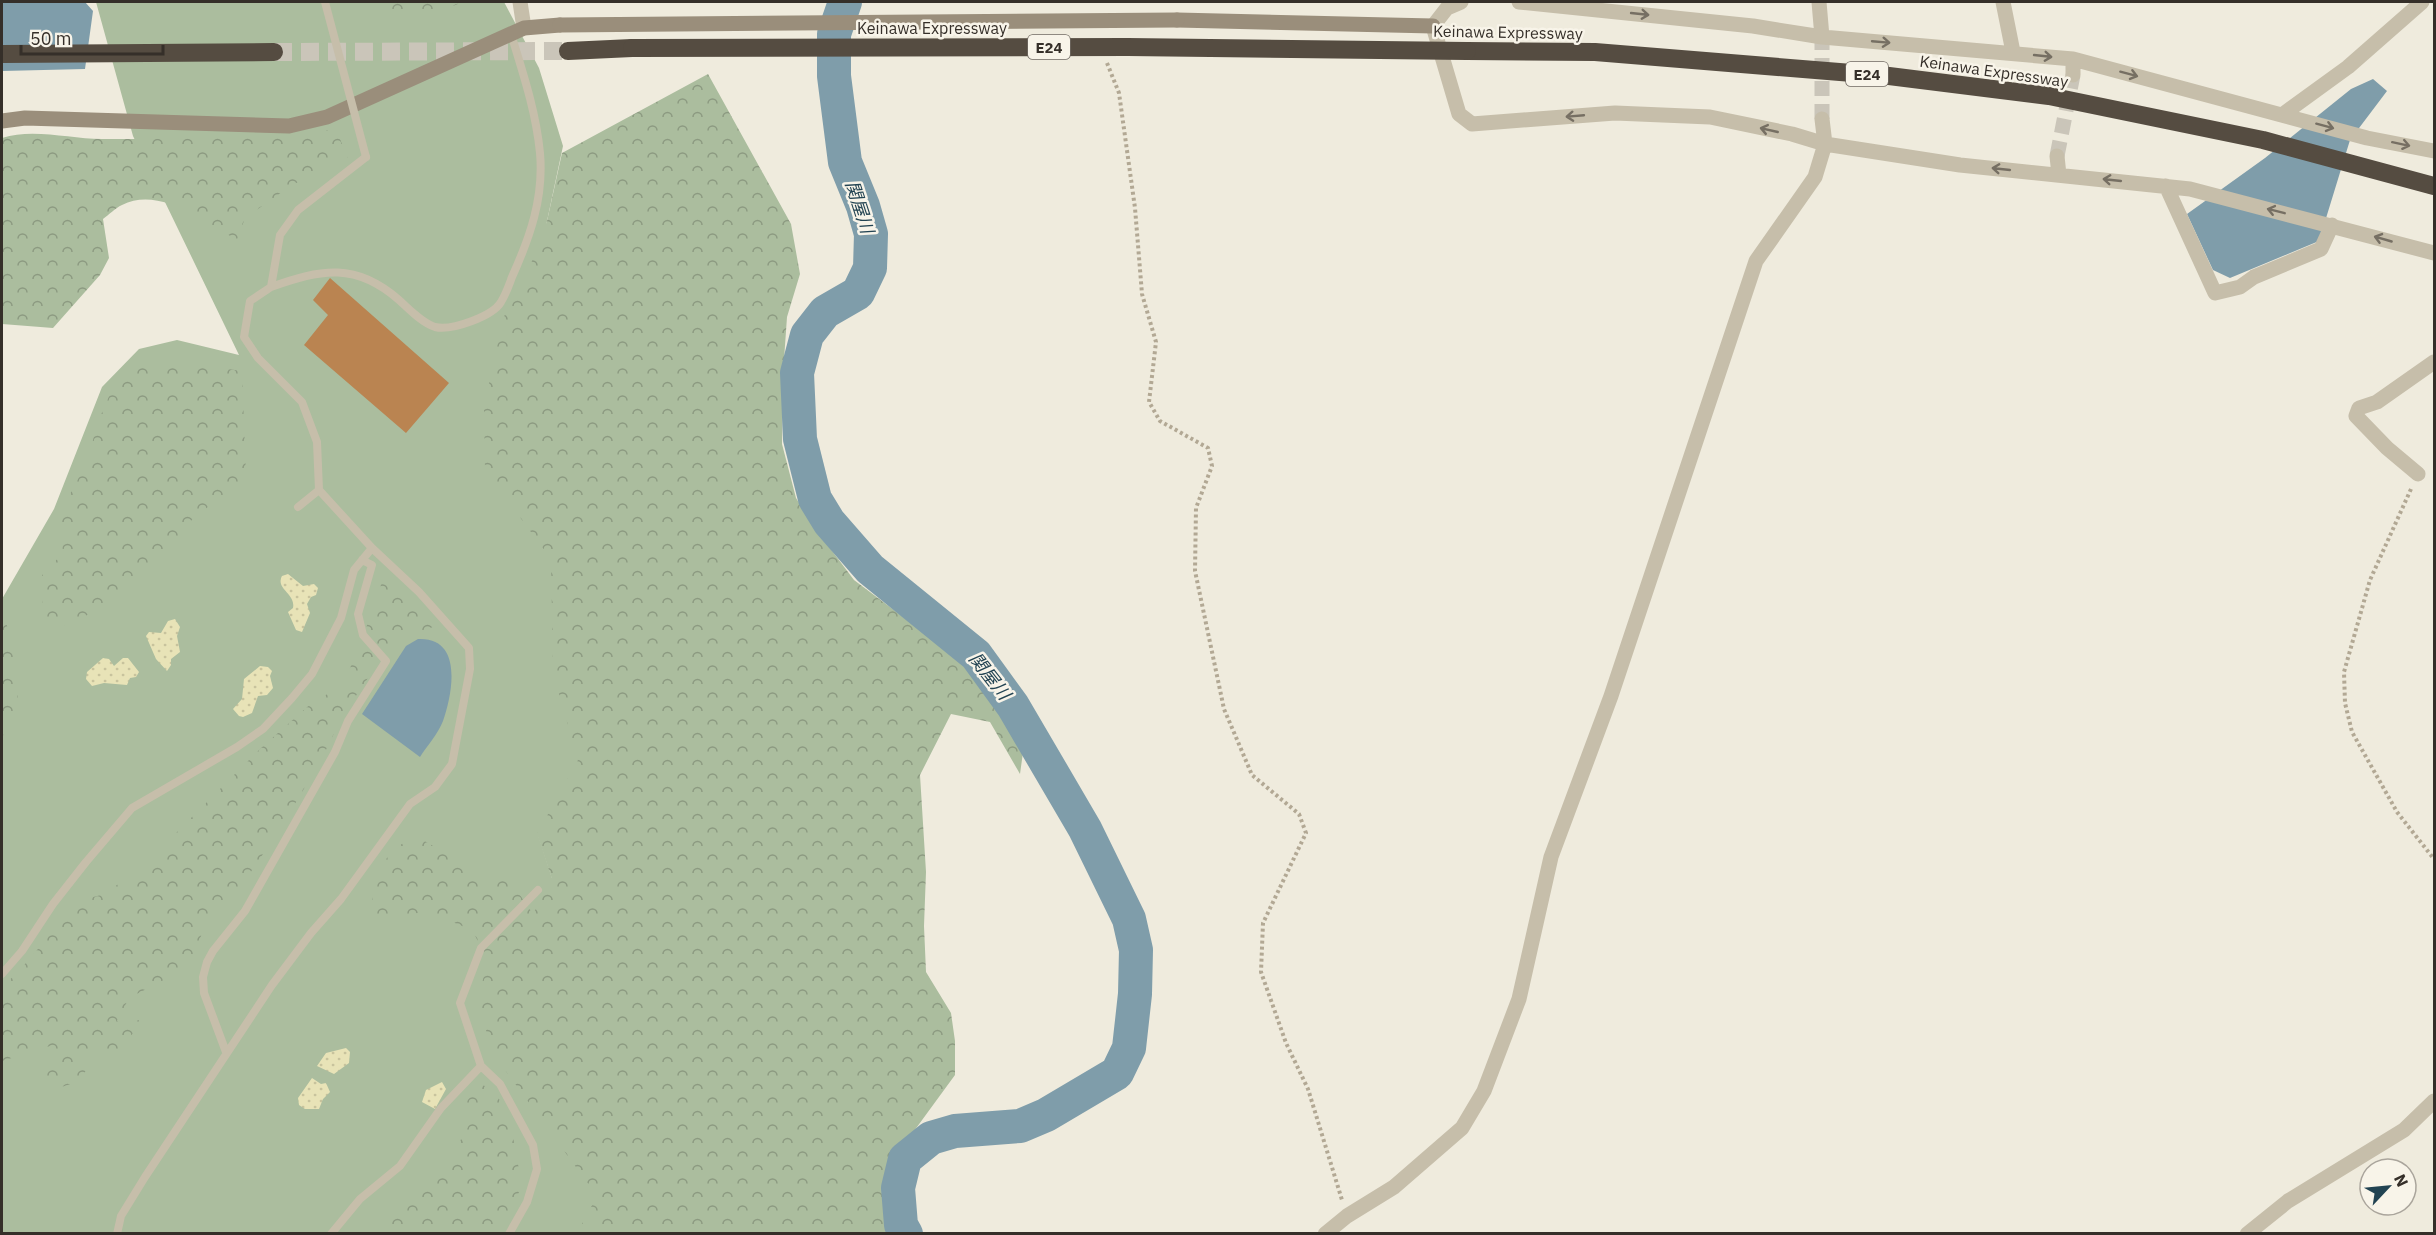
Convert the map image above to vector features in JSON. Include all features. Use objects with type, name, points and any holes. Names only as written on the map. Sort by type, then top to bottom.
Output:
[{"type":"highway","name":"Keinawa Expressway","points":[[568,51],[632,48],[1140,47],[1595,52],[1889,76],[2049,96],[2263,140],[2434,186]]},
{"type":"highway","points":[[2,54],[274,52]]},
{"type":"street","points":[[518,31],[520,2]]},
{"type":"street","points":[[1433,26],[1447,8],[1461,2]]},
{"type":"street","points":[[1519,2],[1753,26],[1822,37],[2073,59],[2367,138],[2434,151]]},
{"type":"street","points":[[1819,2],[1822,37]]},
{"type":"street","points":[[2003,2],[2013,52]]},
{"type":"street","points":[[2282,115],[2348,67],[2422,2]]},
{"type":"street","points":[[2,121],[25,118],[289,126],[327,117],[518,31],[560,26],[1177,20],[1433,26]]},
{"type":"street","points":[[1433,26],[1459,114],[1472,124],[1616,113],[1675,114],[1741,123],[1825,144],[1960,165],[2190,189],[2434,254]]},
{"type":"street","points":[[2073,59],[2073,75]]},
{"type":"street","points":[[1324,1233],[1394,1187],[1462,1128],[1484,1091],[1519,999],[1551,857],[1611,696],[1756,261],[1815,177],[1825,144],[1822,119]]},
{"type":"street","points":[[2057,156],[2059,175]]},
{"type":"street","points":[[2166,186],[2215,293],[2240,287],[2254,277],[2320,249],[2332,225]]},
{"type":"street","points":[[2418,474],[2386,448],[2356,417],[2359,408],[2377,402],[2434,362]]},
{"type":"street","points":[[2247,1233],[2288,1201],[2404,1130],[2434,1101]]},
{"type":"lane","points":[[271,287],[280,235],[298,210],[366,158],[325,2]]},
{"type":"lane","points":[[117,1233],[122,1215],[226,1052],[272,985],[311,933],[341,899],[410,804],[435,788],[452,764],[470,669],[469,648],[419,592],[372,548],[319,490],[317,442],[302,402],[258,358],[244,337],[250,301],[271,287],[318,273],[361,276],[382,285],[415,314],[435,327],[456,326],[479,318],[501,304],[535,224],[539,186],[540,155],[518,31]]},
{"type":"lane","points":[[298,507],[319,490]]},
{"type":"lane","points":[[2,974],[22,951],[53,904],[132,808],[237,747],[262,729],[292,698],[312,674],[341,618],[351,579],[372,548]]},
{"type":"lane","points":[[226,1052],[204,993],[203,977],[207,962],[245,911],[335,752],[348,721],[386,661],[363,635],[358,614],[372,566],[362,560]]},
{"type":"lane","points":[[509,1233],[527,1202],[537,1169],[533,1145],[500,1083],[481,1066],[460,1003],[481,948],[538,890]]},
{"type":"lane","points":[[331,1233],[360,1199],[400,1166],[441,1108],[481,1066]]},
{"type":"path","points":[[1103,53],[1119,93],[1135,208],[1142,294],[1156,342],[1149,402],[1160,421],[1208,448],[1212,466],[1196,508],[1195,572],[1224,710],[1252,775],[1299,814],[1306,833],[1263,923],[1261,972],[1286,1044],[1308,1089],[1347,1216]]},
{"type":"path","points":[[2418,474],[2370,580],[2344,672],[2345,703],[2352,732],[2397,812],[2434,859]]},
{"type":"green space","points":[[96,2],[504,2],[539,68],[563,146],[534,282],[563,556],[604,795],[538,835],[562,909],[625,1209],[609,1234],[2,1234],[2,599],[54,509],[102,387],[139,349],[177,340],[239,355],[133,136]]},
{"type":"green space","points":[[377,2],[463,2],[440,11],[388,10]]},
{"type":"green space","points":[[708,74],[791,224],[800,274],[787,317],[782,444],[796,498],[817,531],[854,580],[963,662],[1024,745],[1020,774],[990,722],[951,714],[920,775],[926,872],[924,926],[926,972],[951,1013],[955,1041],[955,1075],[906,1142],[886,1182],[890,1220],[897,1233],[577,1233],[597,1196],[505,1070],[489,1040],[480,1010],[481,987],[488,960],[472,930],[445,919],[417,913],[392,921],[373,921],[372,880],[393,849],[416,836],[476,871],[511,882],[533,914],[552,879],[537,834],[578,760],[553,673],[551,559],[485,470],[484,407],[503,318],[523,285],[547,221],[562,153]]},
{"type":"green space","points":[[336,129],[348,159],[292,185],[245,218],[237,240],[197,216],[167,203],[137,200],[122,205],[103,219],[109,258],[100,275],[53,328],[2,324],[2,138],[39,134],[90,139],[219,138]]},
{"type":"green space","points":[[142,362],[184,363],[242,371],[246,476],[187,524],[159,561],[123,599],[58,628],[43,617],[42,575],[63,553],[59,515],[88,460],[97,424],[113,387]]},
{"type":"green space","points":[[383,578],[437,626],[395,638],[343,715],[322,758],[282,826],[246,879],[206,923],[189,967],[129,998],[117,1021],[145,1020],[119,1049],[89,1057],[83,1080],[43,1093],[50,1046],[2,1061],[2,987],[39,948],[70,903],[101,895],[136,873],[260,749],[314,701],[343,686],[375,605]]},
{"type":"green space","points":[[2,612],[16,651],[18,702],[2,738]]},
{"type":"green space","points":[[481,1084],[496,1092],[511,1126],[522,1186],[499,1233],[382,1233],[409,1198],[436,1180],[470,1123],[466,1102]]},
{"type":"sand","points":[[288,574],[303,586],[314,584],[318,588],[316,595],[311,597],[307,604],[310,613],[302,632],[296,630],[288,612],[293,608],[292,598],[281,584],[282,576]]},
{"type":"sand","points":[[175,619],[180,627],[177,636],[180,652],[171,659],[171,665],[167,671],[156,659],[146,636],[149,632],[161,633],[168,621]]},
{"type":"sand","points":[[103,658],[109,659],[114,666],[123,658],[128,658],[139,672],[136,677],[130,678],[127,685],[104,683],[92,686],[86,679],[87,672]]},
{"type":"sand","points":[[260,666],[268,667],[272,671],[270,676],[273,688],[267,695],[258,696],[252,713],[243,717],[239,716],[233,709],[242,699],[244,679]]},
{"type":"sand","points":[[346,1048],[350,1052],[349,1063],[334,1074],[317,1066],[326,1053]]},
{"type":"sand","points":[[312,1078],[321,1084],[326,1083],[330,1092],[323,1099],[319,1109],[305,1109],[299,1105],[298,1098]]},
{"type":"sand","points":[[442,1082],[446,1089],[435,1109],[422,1102],[426,1090]]},
{"type":"water","points":[[2,2],[85,2],[93,11],[85,69],[2,71]]},
{"type":"water","points":[[2373,79],[2387,91],[2350,140],[2319,241],[2230,278],[2213,270],[2187,214],[2265,158],[2351,89]]},
{"type":"water","points":[[418,639],[432,641],[442,647],[448,656],[451,668],[450,696],[443,721],[420,757],[362,714],[406,646]]},
{"type":"building","points":[[330,278],[449,383],[406,433],[304,345],[328,315],[313,300]]},
{"type":"waterway","name":"関屋川","points":[[845,2],[834,34],[834,76],[845,162],[863,206],[871,234],[870,268],[858,293],[825,312],[807,335],[797,373],[800,439],[815,499],[829,522],[870,569],[976,655],[1013,706],[1085,829],[1129,919],[1136,950],[1135,994],[1129,1048],[1117,1073],[1046,1115],[1020,1126],[955,1131],[931,1138],[905,1159],[898,1188],[901,1225],[906,1234]]},
{"type":"tunnel","points":[[1822,37],[1822,119]]},
{"type":"tunnel","points":[[274,52],[568,51]]},
{"type":"tunnel","points":[[2057,156],[2073,75]]}]
